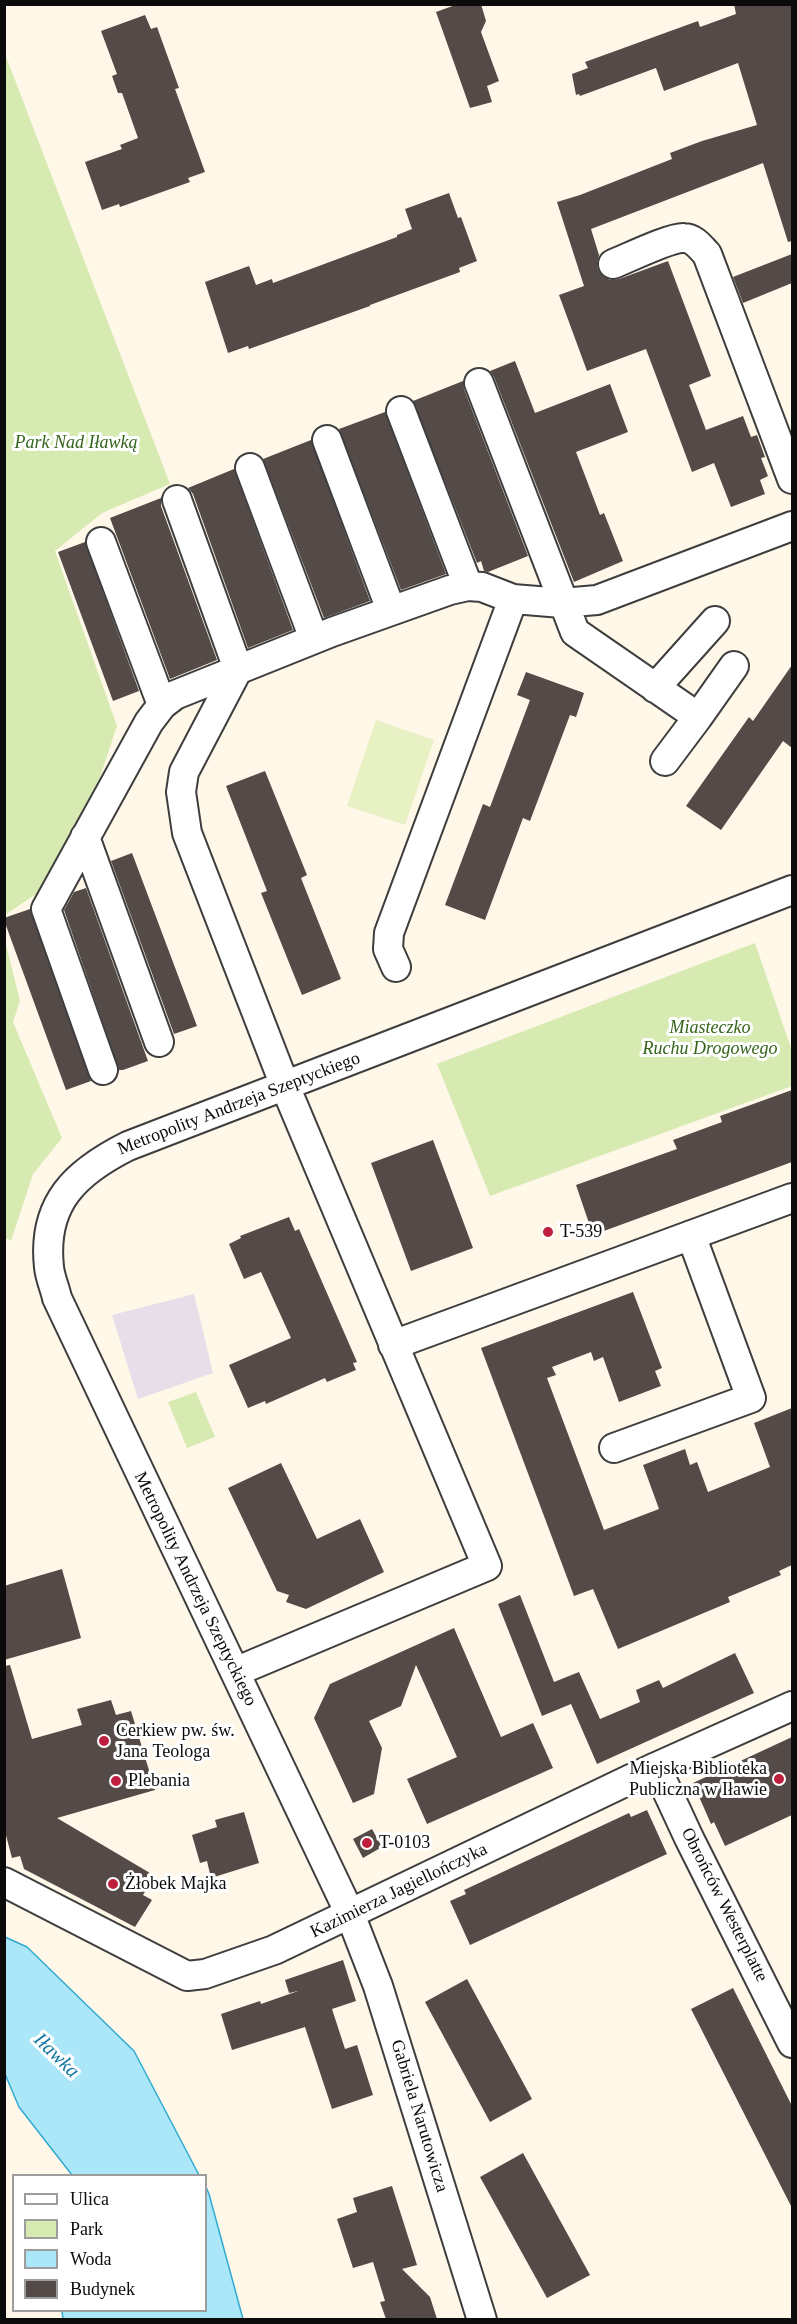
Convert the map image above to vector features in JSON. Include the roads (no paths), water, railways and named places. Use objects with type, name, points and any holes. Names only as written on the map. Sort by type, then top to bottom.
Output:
[{"type":"street","points":[[613,264],[674,239],[686,237],[697,243],[706,254],[792,479]]},
{"type":"street","points":[[479,383],[575,632],[698,717]]},
{"type":"street","points":[[401,411],[468,586]]},
{"type":"street","points":[[327,440],[391,610]]},
{"type":"street","points":[[250,468],[314,639]]},
{"type":"street","points":[[177,500],[238,669],[184,772],[181,792],[187,833],[285,1086],[488,1566],[235,1672]]},
{"type":"street","points":[[103,1070],[46,909],[149,722],[162,705],[175,695],[314,639],[391,610],[468,586],[482,587],[513,599],[562,603],[597,600],[792,526]]},
{"type":"street","points":[[101,542],[162,705]]},
{"type":"street","points":[[396,967],[388,949],[389,933],[513,599]]},
{"type":"street","points":[[655,688],[715,621]]},
{"type":"street","points":[[665,761],[734,666]]},
{"type":"street","points":[[86,837],[159,1042]]},
{"type":"street","name":"Metropolity Andrzeja Szeptyckiego","points":[[350,1914],[57,1298],[49,1269],[48,1241],[53,1216],[64,1194],[82,1173],[102,1159],[128,1146],[792,890]]},
{"type":"street","points":[[393,1345],[792,1198]]},
{"type":"street","points":[[614,1448],[751,1398],[691,1235]]},
{"type":"street","name":"Kazimierza Jagiellończyka","points":[[4,1882],[187,1976],[205,1974],[274,1950],[656,1767],[792,1706]]},
{"type":"street","name":"Obrońców Westerplatte","points":[[656,1767],[792,2043]]},
{"type":"street","name":"Gabriela Narutowicza","points":[[350,1914],[378,1986],[482,2319]]},
{"type":"water","name":"Iławka","points":[[5,1937],[27,1947],[134,2051],[198,2174],[71,2174],[19,2107],[5,2074]]},
{"type":"water","points":[[207,2189],[243,2319],[63,2319],[62,2312],[207,2312]]},
{"type":"place","name":"T-539","points":[[548,1232]]},
{"type":"place","name":"Cerkiew pw. św. Jana Teologa","points":[[104,1741]]},
{"type":"place","name":"Miejska Biblioteka Publiczna w Iławie","points":[[779,1779]]},
{"type":"place","name":"Plebania","points":[[116,1781]]},
{"type":"place","name":"T-0103","points":[[367,1843]]},
{"type":"place","name":"Żłobek Majka","points":[[113,1884]]},
{"type":"park label","name":"Park Nad Iławką","points":[[76,443]]},
{"type":"park label","name":"Miasteczko Ruchu Drogowego","points":[[710,1038]]}]
